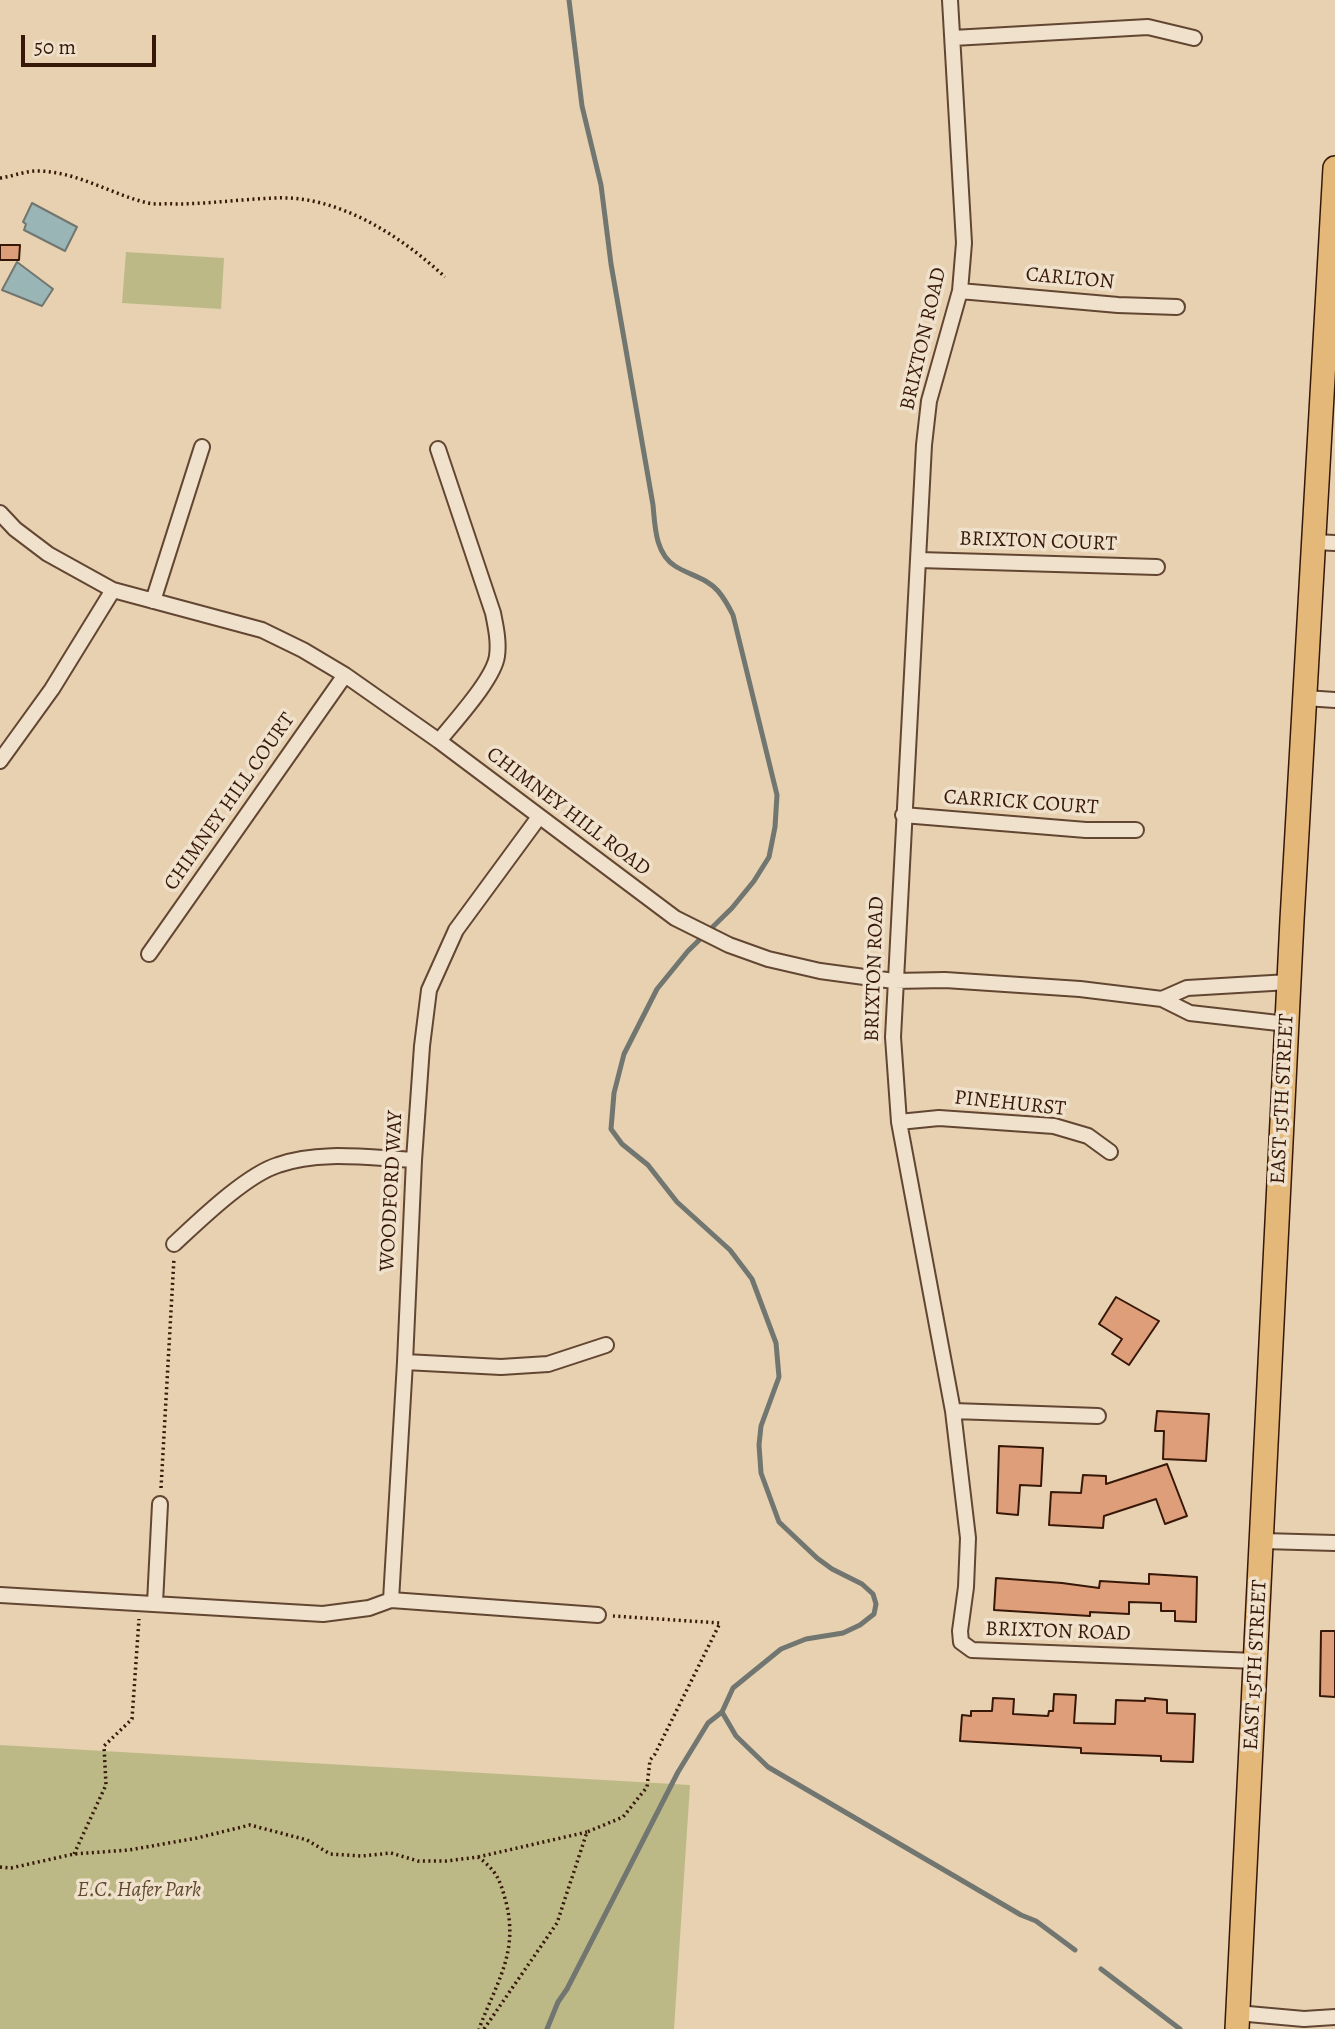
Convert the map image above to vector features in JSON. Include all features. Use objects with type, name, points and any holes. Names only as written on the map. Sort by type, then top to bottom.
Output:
[{"type":"main road","name":"EAST 15TH STREET","points":[[1237,2021],[1305,698],[1324,542],[1335,168]]},
{"type":"street","name":"BRIXTON ROAD","points":[[950,0],[964,243],[960,291],[929,401],[924,445],[893,1037],[899,1122],[953,1411],[968,1538],[961,1642],[972,1650],[1256,1661]]},
{"type":"street","points":[[953,38],[1148,27],[1194,38]]},
{"type":"street","name":"CARLTON","points":[[960,291],[1118,305],[1177,307]]},
{"type":"street","points":[[153,601],[202,447]]},
{"type":"street","points":[[438,449],[493,613],[498,639],[497,660],[481,688],[439,741]]},
{"type":"street","name":"CHIMNEY HILL ROAD","points":[[0,513],[15,529],[48,554],[113,590],[262,631],[303,649],[439,741],[676,918],[729,945],[768,959],[820,971],[894,981],[945,980],[1080,989],[1162,999]]},
{"type":"street","name":"BRIXTON COURT","points":[[919,560],[1157,567]]},
{"type":"street","points":[[0,761],[52,689],[113,590]]},
{"type":"street","name":"CHIMNEY HILL COURT","points":[[149,954],[345,675]]},
{"type":"street","points":[[1305,698],[1335,700]]},
{"type":"street","name":"CARRICK COURT","points":[[903,815],[1086,830],[1136,830]]},
{"type":"street","name":"WOODFORD WAY","points":[[391,1600],[414,1160],[429,990],[456,930],[539,817]]},
{"type":"street","points":[[1162,999],[1187,988],[1289,982]]},
{"type":"street","points":[[1162,999],[1190,1013],[1287,1024]]},
{"type":"street","name":"PINEHURST","points":[[899,1122],[939,1118],[1054,1126],[1088,1136],[1110,1152]]},
{"type":"street","points":[[174,1244],[243,1185],[277,1165],[324,1157],[414,1160]]},
{"type":"street","points":[[405,1362],[501,1367],[548,1364],[606,1345]]},
{"type":"street","points":[[953,1411],[1098,1416]]},
{"type":"street","points":[[147,1603],[160,1504]]},
{"type":"street","points":[[1263,1541],[1335,1543]]},
{"type":"street","points":[[0,1595],[323,1614],[369,1608],[391,1600],[598,1615]]},
{"type":"street","points":[[1237,2021],[1335,2017]]},
{"type":"path","points":[[0,178],[27,171],[44,171],[94,182],[149,203],[203,204],[278,197],[313,200],[345,210],[419,254],[444,277]]},
{"type":"path","points":[[160,1504],[174,1244]]},
{"type":"path","points":[[74,1854],[106,1785],[104,1746],[132,1719],[147,1603]]},
{"type":"path","points":[[0,1867],[11,1868],[74,1854],[197,1838],[250,1825],[307,1840],[330,1854],[362,1856],[391,1853],[418,1861],[446,1861],[478,1857],[587,1832],[623,1817],[647,1787],[650,1759],[655,1754],[720,1623],[598,1615]]},
{"type":"path","points":[[484,2029],[557,1923],[587,1832]]},
{"type":"path","points":[[478,1857],[492,1867],[500,1882],[509,1914],[511,1943],[507,1960],[479,2029]]},
{"type":"green space","points":[[126,252],[224,258],[221,309],[122,303]]},
{"type":"green space","name":"E.C. Hafer Park","points":[[0,1745],[690,1785],[674,2029],[0,2029]]},
{"type":"water","points":[[32,203],[77,227],[65,251],[24,230],[26,224],[23,222]]},
{"type":"water","points":[[17,262],[53,289],[42,306],[2,290]]},
{"type":"building","points":[[0,245],[20,245],[19,260],[0,260]]},
{"type":"building","points":[[1116,1297],[1159,1321],[1129,1365],[1112,1354],[1122,1339],[1099,1324]]},
{"type":"building","points":[[1157,1411],[1209,1414],[1206,1461],[1163,1459],[1164,1431],[1155,1431]]},
{"type":"building","points":[[999,1446],[1043,1448],[1041,1486],[1020,1485],[1018,1515],[997,1513]]},
{"type":"building","points":[[1167,1464],[1187,1516],[1165,1524],[1156,1499],[1104,1516],[1103,1528],[1049,1525],[1051,1492],[1081,1493],[1083,1475],[1106,1476],[1106,1484]]},
{"type":"building","points":[[1149,1574],[1197,1577],[1196,1622],[1175,1621],[1175,1611],[1161,1611],[1161,1603],[1129,1602],[1129,1614],[1090,1612],[1090,1616],[994,1610],[996,1578],[1099,1588],[1100,1581],[1149,1584]]},
{"type":"building","points":[[1321,1631],[1335,1631],[1335,1697],[1320,1696]]},
{"type":"building","points":[[1054,1694],[1076,1695],[1074,1723],[1115,1724],[1116,1700],[1167,1700],[1167,1713],[1195,1714],[1193,1762],[1161,1761],[1161,1756],[1081,1753],[1081,1748],[960,1741],[962,1715],[971,1716],[971,1711],[992,1711],[993,1698],[1014,1699],[1013,1714],[1048,1716],[1049,1711],[1053,1711]]},
{"type":"waterway","points":[[547,2029],[558,2002],[678,1772],[708,1723],[722,1712],[733,1688],[781,1649],[806,1639],[843,1633],[860,1625],[874,1614],[876,1604],[873,1594],[862,1584],[817,1558],[779,1522],[761,1473],[759,1445],[761,1426],[779,1377],[776,1343],[752,1279],[730,1250],[677,1202],[648,1165],[622,1144],[611,1129],[614,1093],[624,1054],[657,989],[688,951],[732,908],[769,857],[775,827],[777,795],[733,615],[714,587],[668,561],[657,538],[611,264],[601,185],[582,106],[569,0]]},
{"type":"waterway","points":[[722,1712],[736,1736],[768,1767],[1021,1915],[1036,1921],[1075,1950]]},
{"type":"waterway","points":[[1101,1969],[1180,2029]]}]
